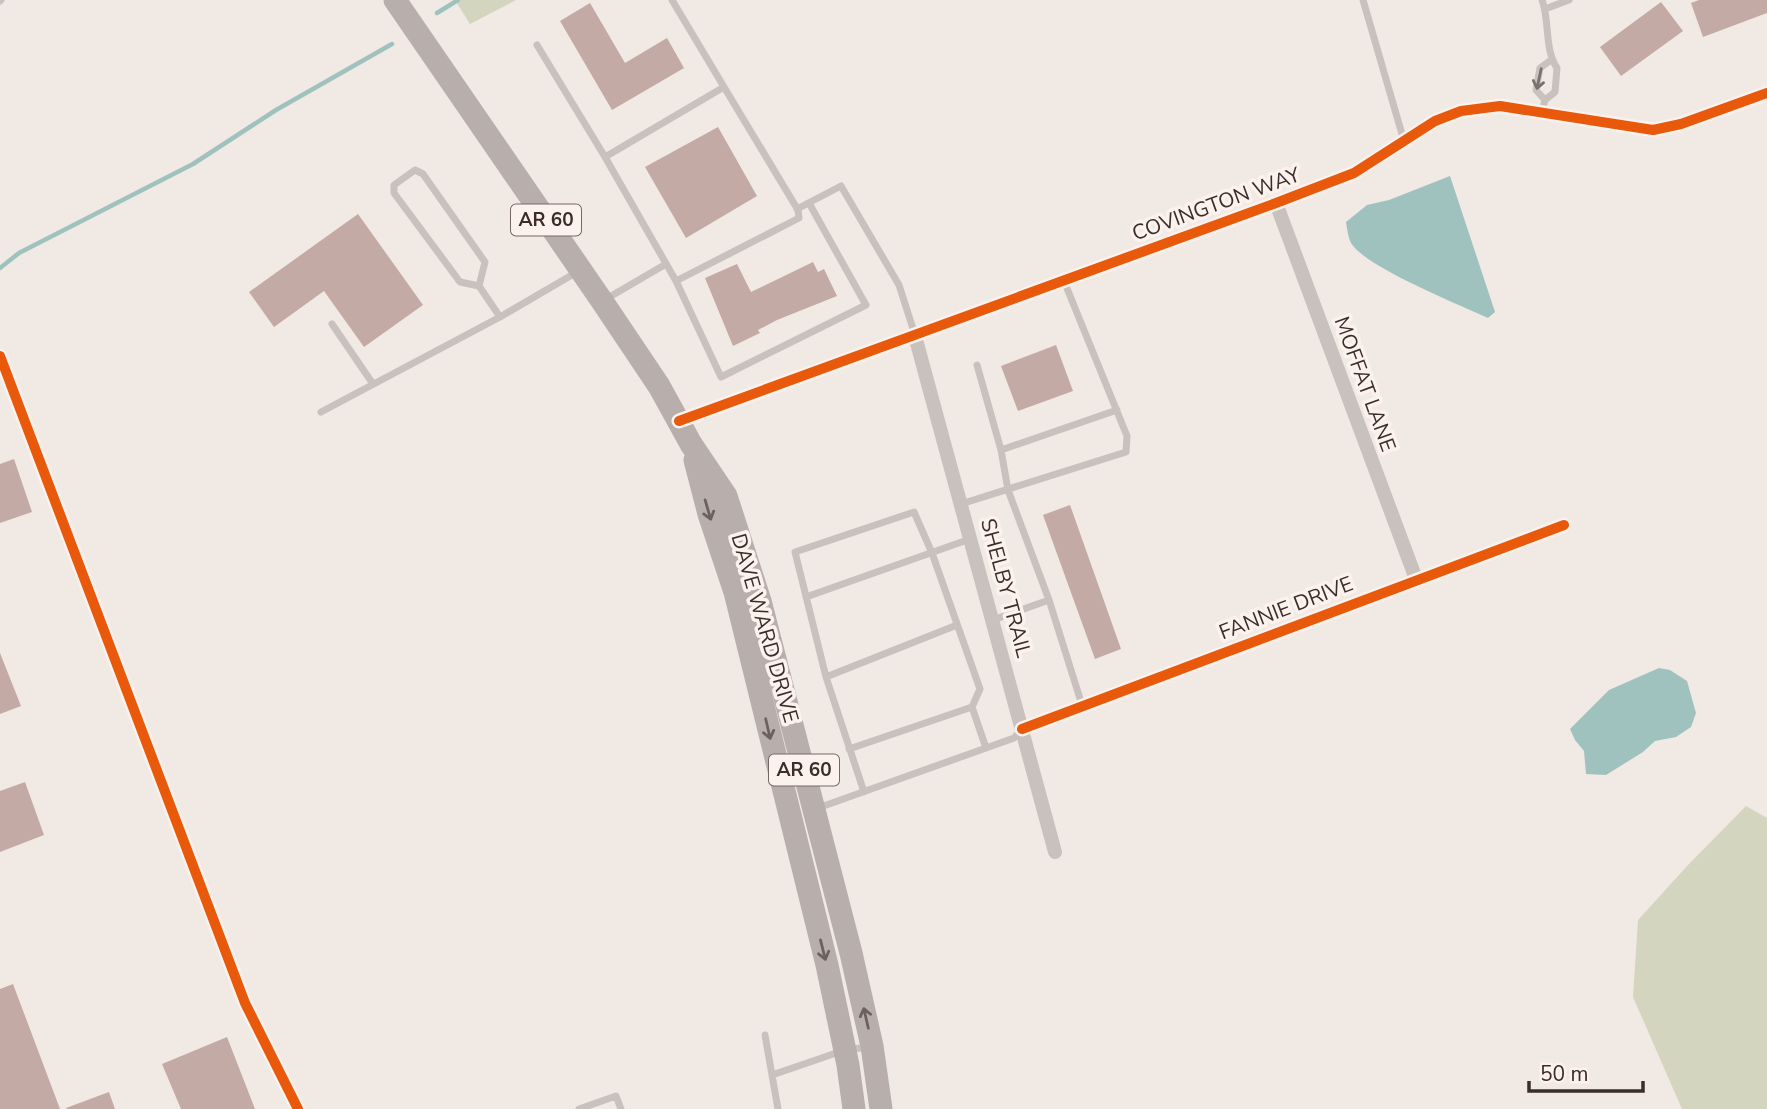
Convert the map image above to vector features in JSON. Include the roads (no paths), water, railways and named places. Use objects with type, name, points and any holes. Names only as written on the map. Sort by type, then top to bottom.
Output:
[{"type":"main road","name":"DAVE WARD DRIVE","points":[[395,0],[659,386],[691,444],[726,496],[760,601],[851,953],[872,1046],[881,1109]]},
{"type":"main road","name":"DAVE WARD DRIVE","points":[[691,444],[709,514],[735,592],[827,965],[854,1109]]},
{"type":"street","name":"COVINGTON WAY","points":[[679,421],[1276,204],[1354,173],[1435,121],[1461,111],[1500,106],[1543,105],[1653,130],[1681,124],[1767,93]]},
{"type":"street","name":"MOFFAT LANE","points":[[1276,204],[1416,579]]},
{"type":"street","name":"SHELBY TRAIL","points":[[915,336],[1055,852]]},
{"type":"street","points":[[0,356],[245,1003],[298,1109]]},
{"type":"street","name":"FANNIE DRIVE","points":[[1022,729],[1564,525]]},
{"type":"lane","points":[[672,0],[797,209],[799,218],[676,281]]},
{"type":"lane","points":[[1363,0],[1404,141]]},
{"type":"lane","points":[[1542,0],[1551,60],[1557,68],[1555,92],[1543,105],[1536,90],[1540,68],[1551,60]]},
{"type":"lane","points":[[1545,9],[1569,0]]},
{"type":"lane","points":[[537,45],[676,281],[721,377],[866,305],[809,203]]},
{"type":"lane","points":[[605,157],[724,87]]},
{"type":"lane","points":[[479,286],[485,262],[423,174],[415,170],[394,185],[394,193],[460,282],[479,286],[500,317]]},
{"type":"lane","points":[[797,209],[841,186],[899,285],[915,336]]},
{"type":"lane","points":[[602,301],[666,264]]},
{"type":"lane","points":[[321,412],[500,317],[581,270]]},
{"type":"lane","points":[[961,504],[1126,452],[1127,436],[1063,280]]},
{"type":"lane","points":[[332,324],[373,384]]},
{"type":"lane","points":[[977,365],[1001,450],[1008,490],[1049,600],[1082,705]]},
{"type":"lane","points":[[1001,450],[1117,410]]},
{"type":"lane","points":[[864,792],[826,677],[795,552],[914,512],[932,553],[980,689],[972,707],[986,748]]},
{"type":"lane","points":[[806,597],[971,539]]},
{"type":"lane","points":[[993,620],[1049,600]]},
{"type":"lane","points":[[826,677],[957,625]]},
{"type":"lane","points":[[849,749],[972,707]]},
{"type":"lane","points":[[814,809],[1014,738],[1022,729]]},
{"type":"lane","points":[[765,1035],[775,1108]]},
{"type":"lane","points":[[772,1075],[845,1051],[872,1046]]},
{"type":"lane","points":[[579,1109],[616,1096],[621,1109]]},
{"type":"water","points":[[1450,176],[1495,312],[1488,318],[1393,274],[1360,253],[1349,238],[1346,222],[1367,205],[1389,200]]},
{"type":"water","points":[[1659,668],[1670,670],[1687,681],[1696,713],[1691,727],[1676,737],[1655,741],[1643,752],[1606,775],[1586,774],[1584,751],[1570,729],[1609,690]]},
{"type":"waterway","points":[[437,13],[458,0]]},
{"type":"waterway","points":[[0,268],[19,253],[193,164],[276,110],[392,44]]}]
